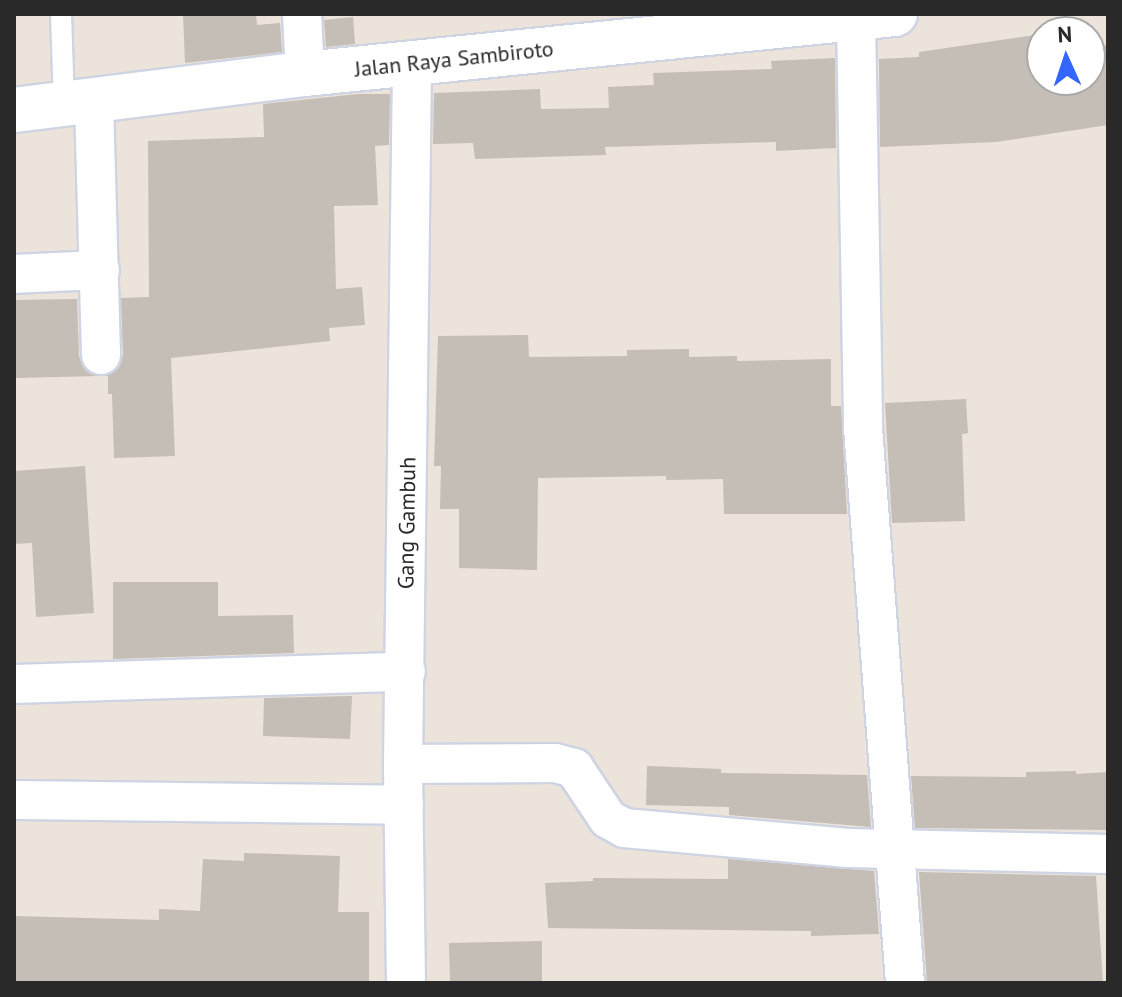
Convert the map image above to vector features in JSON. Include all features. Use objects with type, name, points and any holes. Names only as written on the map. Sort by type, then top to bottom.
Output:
[{"type":"street","points":[[302,14],[305,74]]},
{"type":"street","name":"Jalan Raya Sambiroto","points":[[14,110],[305,74],[876,16]]},
{"type":"street","points":[[876,16],[863,428],[905,983]]},
{"type":"street","name":"Gang Gambuh","points":[[406,983],[403,764],[412,63]]},
{"type":"street","points":[[79,103],[100,270],[101,355]]},
{"type":"street","points":[[14,274],[100,270]]},
{"type":"street","points":[[14,684],[406,672]]},
{"type":"street","points":[[403,764],[555,763],[574,768],[608,819],[624,828],[894,850],[1108,854]]},
{"type":"street","points":[[14,800],[404,805]]},
{"type":"lane","points":[[61,14],[79,103]]},
{"type":"building","points":[[183,14],[256,14],[257,25],[280,23],[282,52],[185,63]]},
{"type":"building","points":[[353,17],[355,44],[326,47],[324,20]]},
{"type":"building","points":[[1026,36],[1026,96],[1106,96],[1108,45],[1108,125],[996,142],[880,147],[879,59],[919,57],[919,52]]},
{"type":"building","points":[[835,58],[836,148],[776,151],[776,142],[605,147],[606,155],[475,159],[473,143],[433,144],[434,93],[540,89],[541,109],[609,108],[608,87],[654,85],[653,73],[772,69],[771,61]]},
{"type":"building","points":[[358,94],[390,94],[389,145],[375,146],[378,205],[334,206],[336,289],[362,287],[365,325],[329,328],[330,341],[171,358],[175,456],[114,458],[112,394],[108,394],[108,376],[105,376],[120,366],[123,355],[121,298],[149,297],[148,141],[264,137],[263,104]]},
{"type":"building","points":[[77,299],[79,356],[83,367],[98,376],[14,378],[14,300]]},
{"type":"building","points":[[528,335],[529,357],[627,356],[627,350],[689,349],[689,357],[737,356],[737,361],[831,359],[831,406],[841,406],[847,514],[724,514],[723,479],[666,480],[666,476],[538,478],[537,570],[459,568],[459,509],[440,509],[441,466],[434,466],[438,336]]},
{"type":"building","points":[[966,399],[968,433],[962,434],[965,521],[892,523],[885,403]]},
{"type":"building","points":[[85,466],[94,613],[36,617],[32,543],[14,544],[14,471]]},
{"type":"building","points":[[113,582],[218,582],[218,616],[293,615],[294,653],[113,659]]},
{"type":"building","points":[[352,696],[350,739],[263,736],[264,698]]},
{"type":"building","points":[[647,766],[721,769],[721,773],[867,775],[871,827],[729,815],[729,807],[646,805]]},
{"type":"building","points":[[1076,771],[1076,774],[1108,772],[1108,830],[915,828],[911,776],[1026,777],[1026,772]]},
{"type":"building","points":[[244,853],[340,856],[338,912],[369,912],[369,983],[14,983],[14,916],[159,920],[159,909],[200,911],[203,859],[244,861]]},
{"type":"building","points":[[728,859],[874,871],[879,934],[811,936],[811,931],[548,928],[545,883],[593,881],[593,878],[728,879]]},
{"type":"building","points":[[919,872],[1096,876],[1103,983],[927,983]]},
{"type":"building","points":[[542,941],[542,983],[450,983],[449,943]]}]
